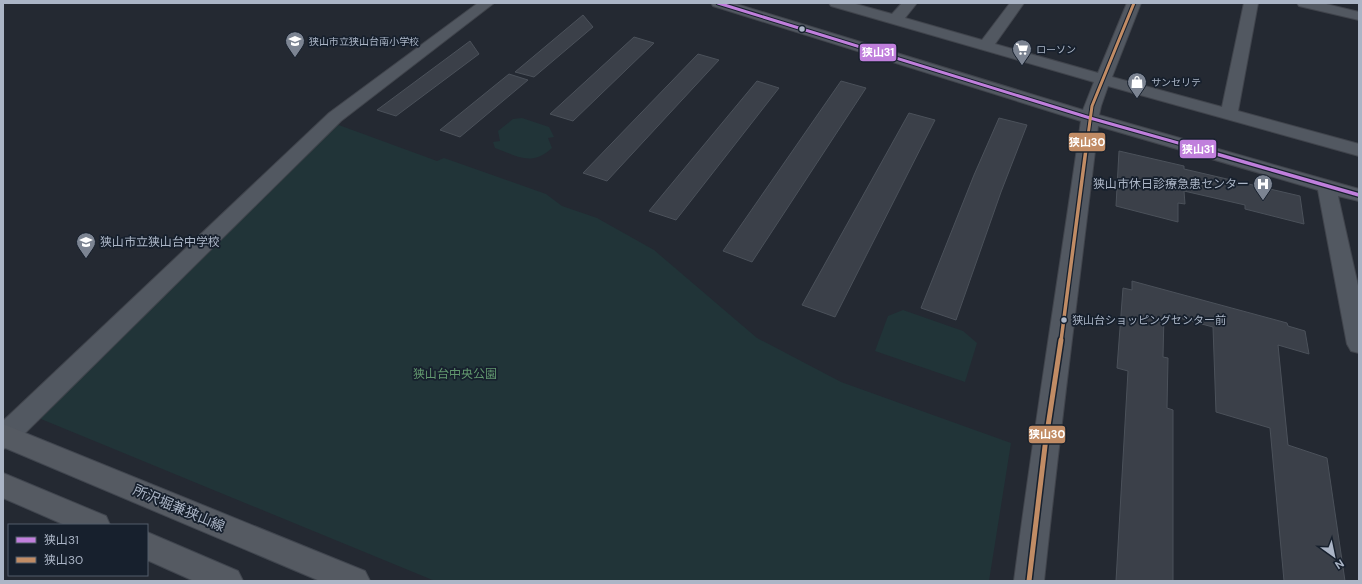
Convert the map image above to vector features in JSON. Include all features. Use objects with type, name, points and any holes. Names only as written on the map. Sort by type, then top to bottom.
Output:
[{"type":"main road","name":"所沢堀兼狭山線","points":[[4,436],[355,581]]},
{"type":"main road","points":[[3,486],[94,524]]},
{"type":"main road","points":[[148,546],[228,581]]},
{"type":"street","points":[[4,436],[335,117],[487,3]]},
{"type":"street","points":[[718,3],[1090,118],[1359,195]]},
{"type":"street","points":[[836,3],[1359,150]]},
{"type":"street","points":[[895,20],[910,3]]},
{"type":"street","points":[[986,46],[1017,3]]},
{"type":"street","points":[[1029,581],[1045,446],[1092,106],[1134,3]]},
{"type":"street","points":[[1229,114],[1251,3]]},
{"type":"street","points":[[1304,3],[1359,16]]},
{"type":"street","points":[[1328,187],[1359,344]]},
{"type":"green space","points":[[522,118],[549,127],[554,137],[548,138],[552,148],[537,157],[524,158],[495,148],[493,142],[500,141],[498,131],[513,119]]},
{"type":"green space","name":"狭山台中央公園","points":[[336,124],[437,161],[444,158],[546,194],[562,206],[597,218],[654,250],[757,338],[841,382],[1011,443],[989,581],[435,581],[41,419],[43,411]]},
{"type":"green space","points":[[903,310],[963,331],[977,343],[965,382],[875,351],[888,316]]},
{"type":"building","points":[[583,15],[593,27],[534,77],[515,72]]},
{"type":"building","points":[[634,37],[654,43],[573,121],[550,114]]},
{"type":"building","points":[[470,41],[479,54],[396,116],[377,110]]},
{"type":"building","points":[[698,54],[719,60],[607,181],[583,173]]},
{"type":"building","points":[[509,74],[528,80],[460,137],[440,130]]},
{"type":"building","points":[[757,81],[779,88],[676,220],[649,211]]},
{"type":"building","points":[[841,81],[866,88],[752,262],[723,251]]},
{"type":"building","points":[[909,113],[935,120],[835,317],[802,305]]},
{"type":"building","points":[[999,118],[1027,125],[1001,192],[956,320],[921,308],[974,175]]},
{"type":"building","points":[[1119,151],[1184,166],[1184,169],[1300,196],[1304,224],[1245,209],[1245,205],[1184,191],[1185,204],[1178,203],[1178,222],[1116,206]]},
{"type":"building","points":[[1132,281],[1287,323],[1288,326],[1305,331],[1309,354],[1278,345],[1288,445],[1327,458],[1345,581],[1284,581],[1270,428],[1216,412],[1213,327],[1164,314],[1163,357],[1168,358],[1167,408],[1173,410],[1173,581],[1116,581],[1128,371],[1117,368],[1123,288],[1132,290]]},
{"type":"transit line","name":"狭山31","points":[[718,3],[1090,118],[1359,195]]},
{"type":"transit line","name":"狭山30","points":[[1029,581],[1045,446],[1059,354],[1092,106],[1134,3]]},
{"type":"place","name":"狭山市立狭山台南小学校","points":[[295,58]]},
{"type":"place","name":"ローソン","points":[[1022,66]]},
{"type":"place","name":"サンセリテ","points":[[1137,99]]},
{"type":"place","name":"狭山市休日診療急患センター","points":[[1263,201]]},
{"type":"place","name":"狭山市立狭山台中学校","points":[[86,259]]},
{"type":"place","name":"狭山台ショッピングセンター前","points":[[1064,320]]}]
